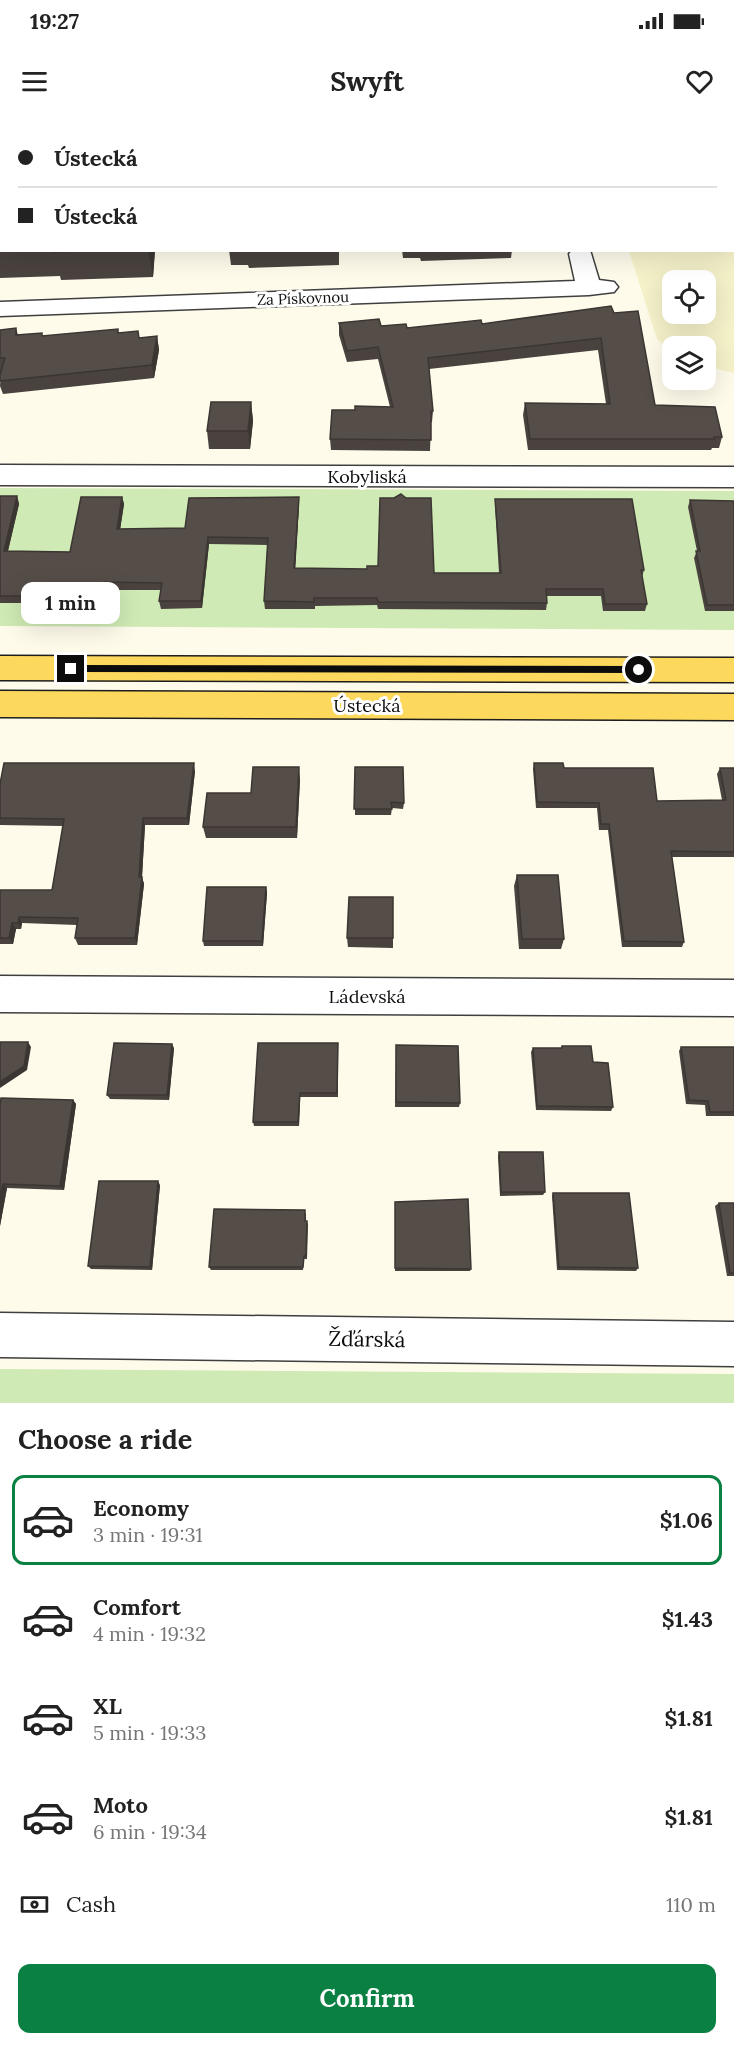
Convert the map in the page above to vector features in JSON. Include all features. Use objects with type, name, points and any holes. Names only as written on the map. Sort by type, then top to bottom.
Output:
[{"type":"main road","name":"Ústecká","points":[[0,668],[734,670]]},
{"type":"main road","name":"Ústecká","points":[[0,704],[734,707]]},
{"type":"street","name":"Za Pískovnou","points":[[0,309],[598,288],[581,254]]},
{"type":"street","name":"Kobyliská","points":[[0,475],[734,477]]},
{"type":"street","name":"Ládevská","points":[[0,994],[734,998]]},
{"type":"street","name":"Žďárská","points":[[0,1335],[734,1344]]},
{"type":"shaded area","points":[[629,252],[734,252],[734,373],[716,369],[716,336],[662,336],[662,344],[657,339]]},
{"type":"green space","points":[[0,488],[734,491],[734,630],[0,626]]},
{"type":"green space","points":[[0,1369],[734,1374],[734,1403],[0,1403]]},
{"type":"building","points":[[611,306],[614,313],[638,311],[655,405],[715,407],[722,437],[714,437],[714,439],[530,439],[525,403],[610,404],[601,338],[428,358],[433,411],[431,411],[431,440],[330,439],[332,410],[355,410],[355,406],[393,407],[378,347],[347,351],[339,323],[379,319],[381,326],[406,324],[407,328],[481,320],[482,324]]},
{"type":"building","points":[[16,328],[16,335],[42,333],[42,336],[118,329],[118,333],[138,331],[139,338],[157,336],[152,365],[0,381],[5,358],[0,358],[0,330]]},
{"type":"building","points":[[211,402],[251,402],[248,431],[207,431]]},
{"type":"building","points":[[401,494],[406,498],[431,498],[434,573],[501,573],[495,499],[632,499],[644,570],[641,570],[647,604],[605,604],[603,589],[546,589],[547,603],[378,602],[377,598],[314,598],[314,602],[264,601],[268,538],[208,537],[201,601],[159,601],[162,583],[104,582],[100,601],[57,601],[58,596],[0,596],[0,496],[17,496],[4,551],[70,552],[81,497],[122,497],[117,529],[185,528],[189,498],[299,497],[294,568],[367,569],[367,566],[378,566],[380,498],[394,498]]},
{"type":"building","points":[[690,500],[734,501],[734,605],[707,605],[696,551],[700,551]]},
{"type":"building","points":[[4,763],[194,763],[187,818],[143,818],[139,877],[142,877],[135,938],[75,938],[78,918],[19,917],[18,923],[12,923],[9,938],[0,938],[0,890],[52,890],[64,819],[0,818],[0,784]]},
{"type":"building","points":[[534,763],[563,763],[564,768],[653,768],[657,801],[726,800],[720,768],[734,768],[734,852],[671,851],[684,942],[624,941],[609,824],[601,824],[599,803],[537,802]]},
{"type":"building","points":[[253,767],[299,767],[296,827],[203,827],[207,793],[251,793]]},
{"type":"building","points":[[355,767],[403,767],[404,803],[391,802],[392,809],[354,809]]},
{"type":"building","points":[[517,875],[558,875],[564,939],[522,939]]},
{"type":"building","points":[[207,887],[266,887],[262,941],[203,941]]},
{"type":"building","points":[[349,897],[393,897],[393,938],[347,938]]},
{"type":"building","points":[[0,1042],[28,1042],[24,1066],[0,1082]]},
{"type":"building","points":[[114,1043],[172,1044],[167,1095],[107,1095]]},
{"type":"building","points":[[258,1043],[338,1043],[337,1093],[300,1093],[298,1122],[253,1122]]},
{"type":"building","points":[[396,1045],[458,1046],[460,1103],[396,1102]]},
{"type":"building","points":[[562,1046],[591,1046],[593,1062],[608,1063],[613,1107],[537,1106],[533,1048],[562,1048]]},
{"type":"building","points":[[681,1047],[734,1047],[734,1112],[710,1112],[708,1101],[689,1100]]},
{"type":"building","points":[[1,1098],[73,1100],[60,1186],[3,1184],[0,1199]]},
{"type":"building","points":[[499,1152],[543,1152],[545,1192],[501,1192]]},
{"type":"building","points":[[99,1181],[158,1181],[150,1267],[88,1266]]},
{"type":"building","points":[[553,1193],[629,1193],[638,1268],[559,1267]]},
{"type":"building","points":[[468,1199],[471,1269],[395,1268],[395,1202]]},
{"type":"building","points":[[719,1203],[734,1203],[734,1273],[730,1273]]},
{"type":"building","points":[[214,1209],[305,1210],[306,1256],[304,1256],[303,1267],[209,1267]]},
{"type":"route","points":[[71,669],[639,670]]}]
